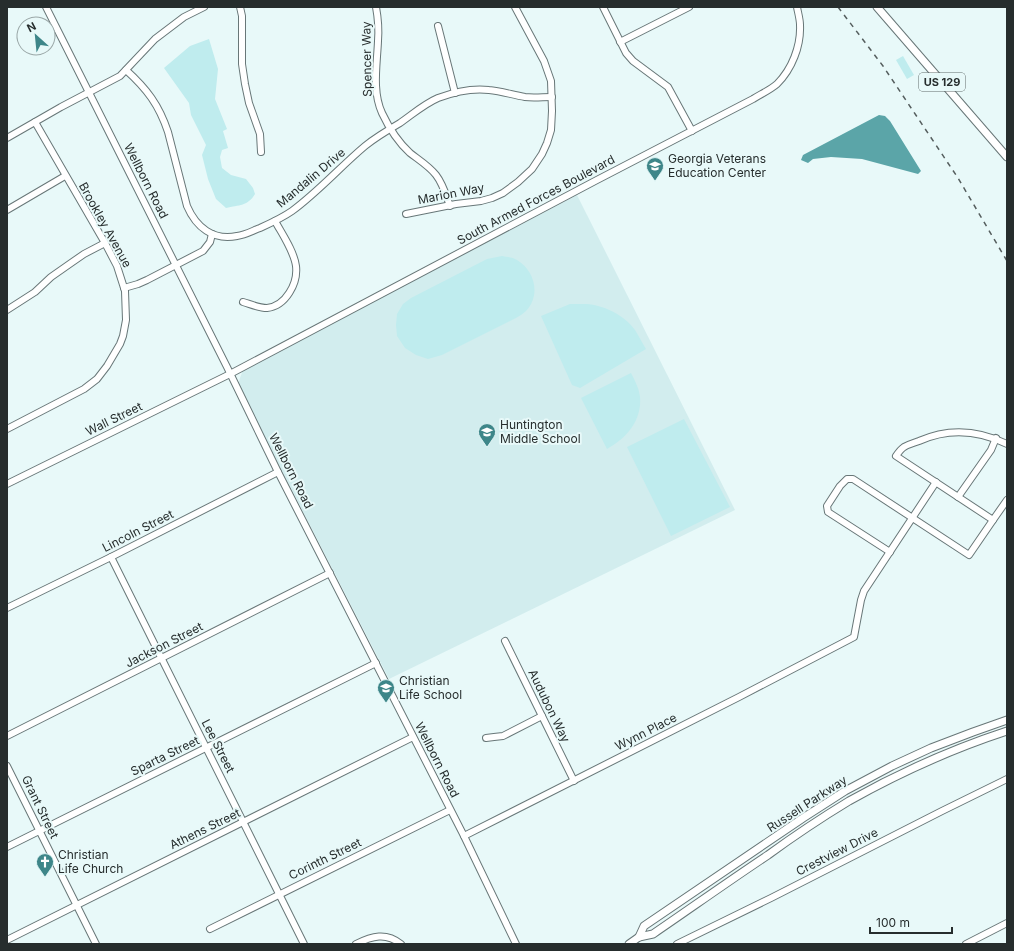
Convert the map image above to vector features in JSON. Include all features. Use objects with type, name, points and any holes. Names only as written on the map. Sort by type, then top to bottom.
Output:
[{"type":"main road","name":"US 129","points":[[877,7],[1007,157]]},
{"type":"main road","name":"Russell Parkway","points":[[639,937],[644,926],[802,818],[845,791],[892,766],[931,748],[1007,720]]},
{"type":"main road","name":"Russell Parkway","points":[[629,944],[639,937],[653,934],[815,822],[838,808],[870,790],[927,762],[970,744],[1007,731]]},
{"type":"street","name":"Wellborn Road","points":[[46,7],[278,472],[464,836],[516,944]]},
{"type":"street","points":[[7,138],[115,79],[126,70],[156,39],[184,17],[204,7]]},
{"type":"street","points":[[240,7],[242,16],[242,64],[249,103],[260,134],[261,152]]},
{"type":"street","name":"Spencer Way","points":[[376,7],[378,29],[376,76],[380,109],[400,143],[435,175],[446,192],[450,206]]},
{"type":"street","name":"Marion Way","points":[[406,214],[492,198],[518,182],[532,169],[542,154],[551,130],[551,81],[547,67],[515,7]]},
{"type":"street","points":[[603,7],[626,53],[668,87],[692,131]]},
{"type":"street","points":[[620,42],[689,7]]},
{"type":"street","name":"South Armed Forces Boulevard","points":[[230,374],[753,99],[776,84],[788,70],[799,44],[800,25],[797,7]]},
{"type":"street","points":[[438,26],[455,93]]},
{"type":"street","points":[[124,288],[143,282],[203,251],[210,242],[212,234],[199,225],[187,206],[168,132],[161,113],[146,89],[126,70]]},
{"type":"street","name":"Mandalin Drive","points":[[212,234],[224,237],[238,236],[275,221],[292,211],[304,202],[372,140],[425,105],[441,97],[455,93],[482,89],[526,97],[552,97]]},
{"type":"street","name":"Brookley Avenue","points":[[7,429],[84,389],[97,379],[103,373],[117,351],[124,332],[126,312],[124,288],[117,266],[35,122]]},
{"type":"street","points":[[7,210],[65,176]]},
{"type":"street","points":[[243,302],[258,307],[267,308],[276,305],[284,299],[294,283],[297,274],[294,256],[275,221]]},
{"type":"street","points":[[7,310],[35,292],[51,277],[84,254],[105,243]]},
{"type":"street","name":"Wall Street","points":[[7,484],[230,374]]},
{"type":"street","points":[[993,520],[896,456],[904,447],[929,437],[955,432],[975,433],[996,438],[1007,444]]},
{"type":"street","points":[[958,497],[991,450],[996,438]]},
{"type":"street","name":"Lincoln Street","points":[[7,608],[278,472]]},
{"type":"street","points":[[890,552],[828,512],[827,506],[840,486],[847,479],[853,479],[968,555],[1007,500]]},
{"type":"street","name":"Wynn Place","points":[[464,836],[854,637],[864,592],[936,482]]},
{"type":"street","name":"Lee Street","points":[[111,557],[304,944]]},
{"type":"street","name":"Jackson Street","points":[[7,736],[330,573]]},
{"type":"street","name":"Audubon Way","points":[[505,641],[574,781]]},
{"type":"street","name":"Sparta Street","points":[[7,847],[376,663]]},
{"type":"street","points":[[486,738],[503,736],[542,716]]},
{"type":"street","name":"Athens Street","points":[[7,940],[413,737]]},
{"type":"street","name":"Grant Street","points":[[7,766],[96,944]]},
{"type":"street","name":"Crestview Drive","points":[[677,944],[1007,779]]},
{"type":"street","name":"Corinth Street","points":[[210,929],[450,810]]},
{"type":"street","points":[[966,944],[1007,923]]},
{"type":"street","points":[[356,944],[365,939],[377,936],[396,940],[401,944]]},
{"type":"shaded area","points":[[209,39],[218,69],[215,99],[227,129],[223,131],[228,148],[222,150],[220,157],[222,168],[231,175],[246,179],[253,188],[255,194],[246,203],[226,208],[216,199],[208,179],[202,155],[206,145],[191,115],[189,103],[164,68],[190,46]]},
{"type":"shaded area","points":[[903,56],[914,75],[907,79],[896,60]]},
{"type":"shaded area","points":[[879,115],[885,116],[890,121],[921,171],[918,174],[862,159],[831,157],[813,159],[808,163],[801,160],[803,155]]},
{"type":"shaded area","name":"Huntington Middle School","points":[[577,195],[735,510],[389,679],[238,385],[243,370]]},
{"type":"shaded area","points":[[502,256],[517,260],[528,270],[532,277],[534,284],[533,298],[531,305],[526,311],[516,318],[442,355],[428,359],[416,355],[405,348],[397,336],[396,325],[397,314],[403,304],[411,298],[487,259]]},
{"type":"shaded area","points":[[570,304],[600,306],[619,315],[635,330],[646,349],[580,388],[572,385],[541,316]]},
{"type":"shaded area","points":[[631,373],[637,385],[640,397],[640,405],[636,421],[627,434],[607,449],[581,398]]},
{"type":"shaded area","points":[[684,419],[730,507],[671,536],[627,447]]},
{"type":"railway","points":[[838,7],[883,66],[958,178],[1007,261]]},
{"type":"place","name":"Georgia Veterans Education Center","points":[[655,181]]},
{"type":"place","name":"Huntington Middle School","points":[[487,447]]},
{"type":"place","name":"Christian Life School","points":[[386,703]]},
{"type":"place","name":"Christian Life Church","points":[[45,877]]}]
